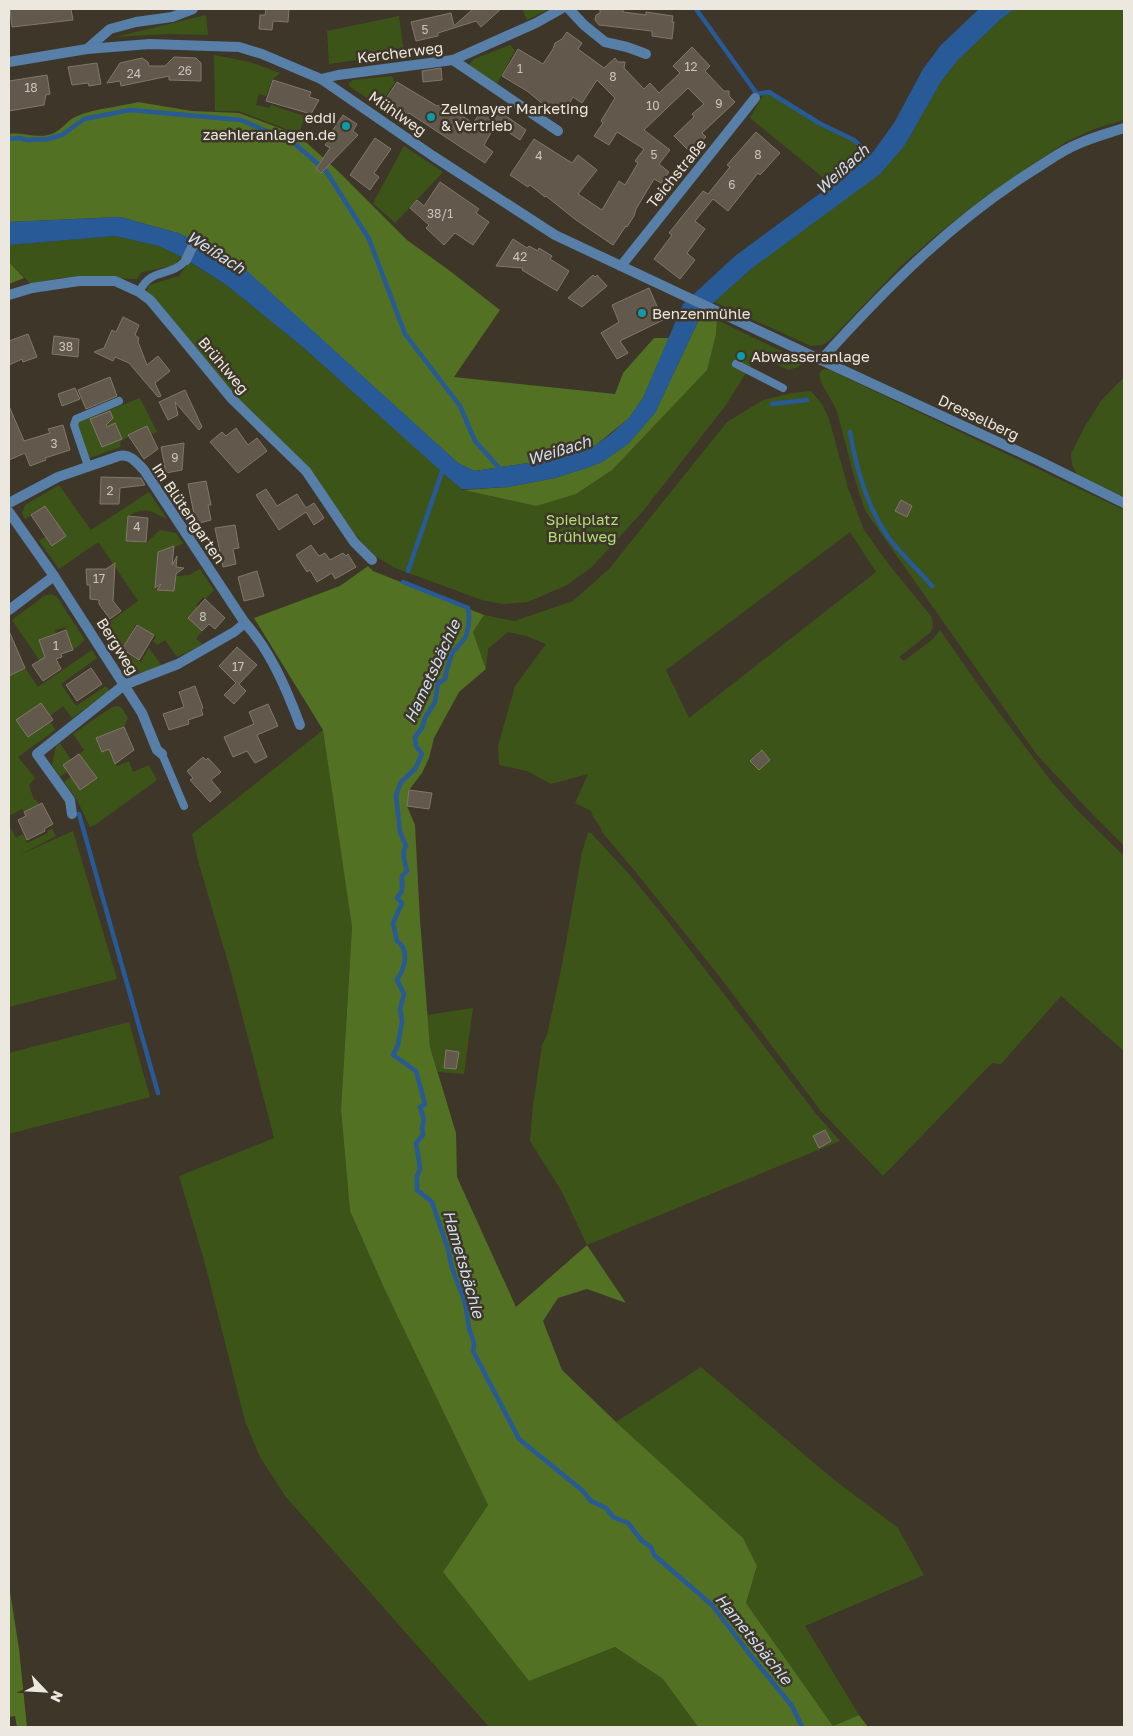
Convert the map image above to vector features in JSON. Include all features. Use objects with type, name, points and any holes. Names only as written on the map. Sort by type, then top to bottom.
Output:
[{"type":"street","points":[[87,49],[110,29],[136,22],[172,17],[192,9]]},
{"type":"street","name":"Kercherweg","points":[[322,79],[338,75],[453,60],[536,23],[561,9]]},
{"type":"street","points":[[570,9],[584,25],[604,42],[627,47],[646,54]]},
{"type":"street","name":"Mühlweg","points":[[9,62],[87,49],[150,44],[239,47],[262,54],[322,79],[433,156],[555,235],[821,360]]},
{"type":"street","points":[[453,60],[558,131]]},
{"type":"street","name":"Teichstraße","points":[[621,266],[755,98]]},
{"type":"street","points":[[821,360],[882,293],[920,256],[961,221],[1004,189],[1076,144],[1124,128]]},
{"type":"street","points":[[186,260],[196,239]]},
{"type":"street","name":"Brühlweg","points":[[9,295],[32,288],[79,281],[115,281],[139,292],[150,300],[232,399],[306,471],[354,542],[372,560]]},
{"type":"street","name":"Dresselberg","points":[[821,360],[1038,460],[1124,504]]},
{"type":"street","name":"Im Blütengarten","points":[[9,503],[58,477],[125,454],[130,456],[139,466],[252,631],[284,685],[300,724]]},
{"type":"street","name":"Bergweg","points":[[9,512],[54,576],[124,685],[142,714],[157,750],[162,754]]},
{"type":"street","points":[[9,610],[54,576]]},
{"type":"street","points":[[72,814],[70,800],[37,754],[124,685],[178,664],[234,632],[245,623]]},
{"type":"lane","points":[[139,292],[143,283],[149,277],[179,268],[186,260]]},
{"type":"lane","points":[[736,364],[783,388]]},
{"type":"lane","points":[[88,466],[74,425],[76,419],[119,401]]},
{"type":"lane","name":"Bergweg","points":[[162,754],[184,806]]},
{"type":"green space","points":[[522,9],[549,9],[527,20]]},
{"type":"green space","points":[[1014,9],[1124,9],[1124,120],[1094,129],[1066,142],[989,194],[940,232],[901,266],[830,340],[822,345],[811,346],[714,302],[751,269],[905,145],[942,80],[958,60]]},
{"type":"green space","points":[[206,15],[208,35],[168,34],[115,37]]},
{"type":"green space","points":[[399,16],[404,53],[329,64],[327,31]]},
{"type":"green space","points":[[510,45],[515,50],[496,86],[468,66],[474,59]]},
{"type":"green space","points":[[214,55],[250,62],[280,73],[272,80],[266,96],[259,94],[256,105],[270,108],[271,105],[305,116],[299,134],[239,111],[215,111]]},
{"type":"green space","points":[[392,76],[395,82],[379,106],[349,86],[349,83],[353,80]]},
{"type":"green space","points":[[766,90],[873,152],[832,185],[750,118]]},
{"type":"green space","points":[[138,102],[192,111],[239,113],[298,135],[338,171],[407,240],[500,310],[454,377],[615,394],[623,373],[654,338],[669,338],[643,398],[629,418],[596,445],[584,451],[548,460],[474,471],[458,463],[246,271],[209,248],[178,233],[120,217],[9,222],[9,134],[48,135],[80,115]]},
{"type":"green space","points":[[404,146],[443,172],[395,223],[373,203]]},
{"type":"green space","points":[[115,236],[159,246],[182,257],[172,266],[142,272],[137,279],[81,277],[60,278],[31,284],[9,262],[9,245]]},
{"type":"green space","points":[[9,262],[24,278],[9,284]]},
{"type":"green space","name":"Spielplatz Brühlweg","points":[[189,262],[225,284],[304,348],[463,490],[536,506],[716,334],[717,320],[804,362],[798,367],[788,370],[757,355],[726,405],[643,511],[592,567],[567,585],[528,602],[503,604],[482,600],[395,568],[375,556],[358,538],[345,520],[235,396],[173,319],[146,292],[149,285],[179,276]]},
{"type":"green space","points":[[702,313],[717,320],[716,334],[707,370],[612,470],[576,494],[536,506],[463,490],[508,487],[555,478],[604,461],[629,443],[655,413]]},
{"type":"green space","points":[[823,369],[830,370],[1124,510],[1124,846],[1037,755],[866,512],[837,412],[820,379],[819,374]]},
{"type":"green space","points":[[1124,377],[1124,497],[1077,475],[1072,464],[1071,454],[1101,401]]},
{"type":"green space","points":[[811,391],[822,404],[829,419],[848,488],[864,530],[890,566],[931,616],[933,625],[930,633],[899,657],[904,661],[933,639],[940,630],[979,686],[1051,781],[1076,809],[1124,856],[1124,1051],[1061,996],[1001,1064],[992,1063],[883,1176],[821,1111],[716,972],[602,832],[591,811],[575,803],[588,774],[551,784],[527,771],[499,765],[498,746],[515,686],[546,644],[526,636],[508,632],[488,649],[486,669],[473,632],[484,615],[514,621],[573,601],[609,569],[727,422],[763,400],[792,393]],"holes":[[[850,532],[876,572],[689,718],[666,670]]]},
{"type":"green space","points":[[140,398],[157,432],[151,434],[147,426],[121,441],[120,447],[90,458],[76,423]]},
{"type":"green space","points":[[59,485],[91,530],[149,492],[167,519],[148,510],[139,511],[128,516],[126,541],[146,543],[160,530],[176,533],[183,544],[159,552],[155,590],[174,591],[176,576],[189,575],[200,569],[214,590],[205,599],[203,597],[196,605],[198,607],[188,618],[202,631],[196,639],[202,643],[198,647],[177,657],[165,640],[157,645],[153,641],[156,636],[136,624],[121,651],[141,662],[149,648],[162,666],[139,673],[121,662],[100,629],[138,601],[98,542],[59,569],[39,541],[46,536],[52,545],[66,536],[45,506],[25,519],[22,513],[25,505]]},
{"type":"green space","points":[[368,566],[373,571],[484,615],[473,632],[486,669],[459,692],[434,738],[429,758],[422,773],[409,790],[407,806],[415,825],[430,1047],[456,1133],[457,1177],[516,1307],[587,1245],[626,1303],[587,1289],[558,1298],[543,1321],[562,1370],[743,1538],[757,1566],[746,1603],[833,1726],[859,1715],[868,1727],[698,1727],[663,1679],[615,1647],[529,1681],[443,1572],[488,1505],[384,1288],[350,1211],[341,1110],[352,927],[323,730],[254,618],[340,586]]},
{"type":"green space","points":[[51,594],[57,597],[85,640],[73,650],[65,627],[55,630],[56,633],[39,640],[47,662],[42,664],[12,620],[44,596]]},
{"type":"green space","points":[[92,650],[97,658],[61,684],[76,706],[106,686],[110,691],[72,718],[63,706],[50,716],[16,720],[28,737],[50,721],[55,730],[18,757],[35,778],[29,785],[34,800],[39,804],[24,812],[22,809],[9,816],[9,676],[25,668],[38,687]]},
{"type":"green space","points":[[118,706],[122,708],[128,718],[124,727],[96,738],[102,752],[109,749],[117,766],[129,761],[133,772],[149,765],[157,780],[90,827],[76,798],[64,782],[71,777],[81,790],[96,778],[79,754],[84,750],[73,734],[112,707]]},
{"type":"green space","points":[[323,730],[352,927],[341,1110],[350,1211],[384,1288],[488,1505],[443,1572],[529,1681],[615,1647],[663,1679],[698,1727],[489,1727],[286,1497],[260,1457],[245,1421],[204,1260],[179,1176],[274,1138],[232,976],[192,834]]},
{"type":"green space","points":[[60,743],[71,760],[63,765],[67,772],[60,777],[52,765],[56,746]]},
{"type":"green space","points":[[9,825],[16,838],[23,834],[27,843],[48,833],[47,831],[52,829],[56,836],[19,855],[73,831],[117,979],[9,1007]]},
{"type":"green space","points":[[588,833],[591,833],[629,874],[667,920],[817,1115],[840,1141],[587,1245],[561,1190],[530,1141],[542,1045],[547,1035],[562,965],[582,852]]},
{"type":"green space","points":[[473,1008],[464,1074],[438,1072],[430,1047],[427,1015]]},
{"type":"green space","points":[[129,1022],[150,1097],[9,1134],[9,1053]]},
{"type":"green space","points":[[701,1367],[833,1479],[898,1528],[924,1575],[805,1626],[859,1715],[833,1726],[746,1603],[757,1566],[743,1538],[616,1422]]},
{"type":"green space","points":[[9,1585],[19,1649],[27,1727],[17,1727],[15,1716],[9,1717]]},
{"type":"water","points":[[979,9],[1014,9],[958,60],[942,80],[905,145],[880,174],[751,269],[702,313],[655,413],[629,443],[604,461],[555,478],[508,487],[462,489],[304,348],[225,284],[182,257],[159,246],[115,236],[9,245],[9,222],[120,217],[178,233],[209,248],[246,270],[458,463],[475,471],[548,460],[584,451],[596,445],[629,418],[643,398],[683,304],[735,256],[853,169],[873,152],[894,123],[923,69],[941,45]]},
{"type":"building","points":[[10,9],[71,9],[73,20],[12,27]]},
{"type":"building","points":[[266,9],[289,9],[288,22],[273,21],[272,30],[259,29],[260,15],[265,15]]},
{"type":"building","points":[[473,9],[501,9],[481,27],[476,21],[438,33],[438,36],[416,41],[411,22],[451,13],[454,26]]},
{"type":"building","points":[[600,9],[623,9],[623,12],[646,15],[646,12],[673,16],[672,39],[652,36],[652,31],[599,25],[595,20],[596,15],[600,13]]},
{"type":"building","points":[[567,32],[582,43],[578,49],[604,68],[615,58],[618,62],[625,62],[624,68],[644,89],[650,83],[659,93],[680,73],[673,66],[692,47],[710,66],[705,71],[724,91],[729,91],[729,96],[735,102],[702,133],[706,137],[690,152],[674,136],[694,117],[692,114],[704,104],[688,88],[644,130],[670,150],[659,164],[669,172],[661,183],[654,179],[636,209],[634,216],[613,245],[530,185],[528,187],[510,175],[534,139],[572,163],[578,155],[597,170],[578,194],[602,210],[619,181],[625,185],[638,163],[635,161],[644,149],[617,132],[609,145],[594,136],[603,123],[601,121],[615,98],[597,80],[582,103],[573,97],[566,109],[564,108],[561,113],[543,104],[527,91],[502,76],[518,49],[543,64],[555,43],[562,39]]},
{"type":"building","points":[[174,57],[196,58],[201,63],[201,81],[169,80],[169,76],[121,86],[120,81],[107,83],[120,63],[142,58],[148,62],[149,66],[165,66]]},
{"type":"building","points":[[97,63],[101,84],[89,86],[88,83],[72,85],[68,67]]},
{"type":"building","points":[[441,68],[442,80],[423,82],[422,71]]},
{"type":"building","points":[[47,75],[50,94],[46,95],[44,105],[9,111],[9,81]]},
{"type":"building","points":[[273,80],[311,92],[309,97],[319,100],[311,114],[266,101]]},
{"type":"building","points":[[397,82],[437,106],[440,105],[452,112],[453,110],[473,123],[489,104],[526,130],[520,140],[496,124],[484,145],[493,152],[485,163],[409,113],[407,115],[385,100]]},
{"type":"building","points":[[343,115],[357,124],[353,131],[358,135],[321,173],[316,169],[330,148],[325,145],[328,141],[326,140]]},
{"type":"building","points":[[756,132],[780,153],[760,175],[758,173],[728,211],[713,199],[695,221],[705,229],[687,253],[695,260],[680,279],[654,259],[672,235],[669,233],[685,213],[703,191],[708,194],[730,167],[727,165]]},
{"type":"building","points":[[375,138],[391,149],[374,173],[379,177],[370,190],[350,175]]},
{"type":"building","points":[[440,182],[479,209],[476,213],[489,222],[473,245],[455,233],[444,245],[426,228],[429,225],[410,208],[417,200],[424,206]]},
{"type":"building","points":[[513,239],[527,248],[529,246],[538,251],[539,248],[552,256],[550,259],[569,271],[557,291],[522,270],[523,268],[496,266]]},
{"type":"building","points":[[593,275],[595,277],[597,275],[607,286],[582,307],[568,298]]},
{"type":"building","points":[[649,288],[663,320],[620,341],[628,353],[617,359],[601,333],[619,322],[612,305]]},
{"type":"building","points":[[123,317],[139,325],[135,335],[139,338],[138,342],[147,365],[158,356],[170,371],[155,383],[161,396],[158,397],[129,363],[115,357],[113,361],[94,352],[104,348],[112,330],[116,332]]},
{"type":"building","points":[[28,334],[37,357],[23,362],[22,359],[9,365],[9,341]]},
{"type":"building","points":[[54,336],[79,339],[78,357],[52,354]]},
{"type":"building","points":[[110,377],[117,396],[86,409],[78,390]]},
{"type":"building","points":[[75,388],[80,399],[62,406],[58,394]]},
{"type":"building","points":[[185,390],[202,427],[199,430],[175,402],[178,415],[168,420],[159,402]]},
{"type":"building","points":[[9,406],[24,441],[50,433],[48,429],[63,425],[70,450],[45,458],[46,460],[30,466],[25,453],[9,460]]},
{"type":"building","points":[[110,411],[113,418],[106,425],[107,427],[115,423],[122,439],[102,447],[90,419]]},
{"type":"building","points":[[147,426],[158,449],[144,459],[128,435]]},
{"type":"building","points":[[236,428],[248,445],[257,438],[267,451],[238,473],[210,442],[222,432],[226,436]]},
{"type":"building","points":[[184,443],[182,470],[166,473],[161,447]]},
{"type":"building","points":[[101,477],[141,478],[145,485],[120,488],[119,504],[100,504]]},
{"type":"building","points":[[206,481],[211,505],[208,505],[211,520],[196,524],[188,484]]},
{"type":"building","points":[[266,489],[277,506],[297,494],[306,508],[314,503],[324,518],[314,525],[306,512],[279,530],[256,495]]},
{"type":"building","points":[[901,500],[912,506],[907,517],[895,511]]},
{"type":"building","points":[[45,506],[66,536],[52,546],[31,515]]},
{"type":"building","points":[[128,516],[148,518],[146,542],[126,541]]},
{"type":"building","points":[[235,525],[239,548],[233,549],[236,564],[223,567],[215,528]]},
{"type":"building","points":[[311,545],[319,556],[325,553],[330,560],[343,553],[346,556],[348,554],[356,567],[335,579],[332,573],[317,582],[310,570],[307,572],[296,555]]},
{"type":"building","points":[[174,546],[172,565],[177,556],[176,567],[184,568],[176,574],[174,591],[157,590],[161,584],[155,588],[158,552]]},
{"type":"building","points":[[115,563],[113,601],[121,611],[110,619],[99,604],[99,600],[90,599],[90,585],[87,585],[86,569],[106,569]]},
{"type":"building","points":[[257,571],[264,596],[244,601],[238,577]]},
{"type":"building","points":[[205,599],[225,618],[215,629],[209,624],[202,631],[188,618]]},
{"type":"building","points":[[137,625],[154,635],[139,660],[122,649]]},
{"type":"building","points":[[66,630],[73,650],[61,654],[62,657],[56,659],[61,669],[43,681],[32,665],[45,657],[39,640]]},
{"type":"building","points":[[9,631],[25,668],[9,676]]},
{"type":"building","points":[[237,647],[257,665],[239,684],[246,691],[234,704],[224,695],[236,683],[219,666]]},
{"type":"building","points":[[91,668],[102,684],[77,701],[66,685]]},
{"type":"building","points":[[195,686],[203,708],[201,709],[203,715],[188,720],[189,724],[169,730],[163,714],[184,707],[179,692]]},
{"type":"building","points":[[41,703],[53,720],[28,737],[16,720]]},
{"type":"building","points":[[268,704],[278,726],[257,735],[267,757],[255,763],[247,751],[233,757],[224,737],[254,724],[249,712]]},
{"type":"building","points":[[124,727],[134,750],[115,764],[109,749],[102,752],[96,738]]},
{"type":"building","points":[[762,750],[770,760],[759,770],[750,761]]},
{"type":"building","points":[[79,754],[97,778],[80,790],[63,765]]},
{"type":"building","points":[[203,757],[206,760],[208,758],[221,772],[211,780],[221,792],[210,802],[190,780],[193,778],[187,771]]},
{"type":"building","points":[[409,790],[432,793],[429,809],[407,806]]},
{"type":"building","points":[[42,803],[53,824],[44,829],[45,831],[27,840],[18,820],[26,816],[24,812]]},
{"type":"building","points":[[446,1050],[459,1052],[456,1069],[444,1068]]},
{"type":"building","points":[[825,1130],[831,1141],[819,1148],[813,1136]]},
{"type":"waterway","name":"Weißach","points":[[696,9],[757,94],[769,92],[819,123],[854,140],[873,158]]},
{"type":"waterway","points":[[9,139],[48,139],[62,135],[84,119],[130,110],[241,120],[294,143],[326,171],[369,239],[405,334],[460,406],[475,441],[502,471]]},
{"type":"waterway","points":[[772,404],[807,400]]},
{"type":"waterway","points":[[850,432],[863,486],[874,513],[888,537],[932,586]]},
{"type":"waterway","name":"Hametsbächle","points":[[408,571],[443,469]]},
{"type":"waterway","name":"Hametsbächle","points":[[403,582],[466,607],[468,608],[469,615],[466,636],[453,652],[445,679],[438,683],[435,702],[425,718],[422,728],[415,737],[416,746],[422,754],[415,769],[401,782],[396,795],[400,832],[406,846],[404,861],[407,871],[402,876],[402,891],[397,898],[402,903],[393,923],[397,941],[404,949],[405,954],[404,965],[397,980],[404,994],[400,1009],[402,1021],[398,1045],[393,1055],[416,1071],[425,1104],[420,1107],[424,1120],[422,1127],[423,1135],[416,1143],[420,1168],[417,1177],[417,1190],[432,1202],[464,1301],[469,1328],[474,1342],[473,1351],[519,1439],[583,1491],[591,1501],[606,1508],[613,1517],[628,1523],[642,1541],[651,1547],[654,1555],[712,1605],[792,1706],[802,1727]]},
{"type":"waterway","points":[[79,814],[158,1093]]},
{"type":"place","name":"Zellmayer Marketing & Vertrieb","points":[[431,117]]},
{"type":"place","name":"eddi zaehleranlagen.de","points":[[346,126]]},
{"type":"place","name":"Benzenmühle","points":[[642,313]]},
{"type":"place","name":"Abwasseranlage","points":[[741,356]]}]
